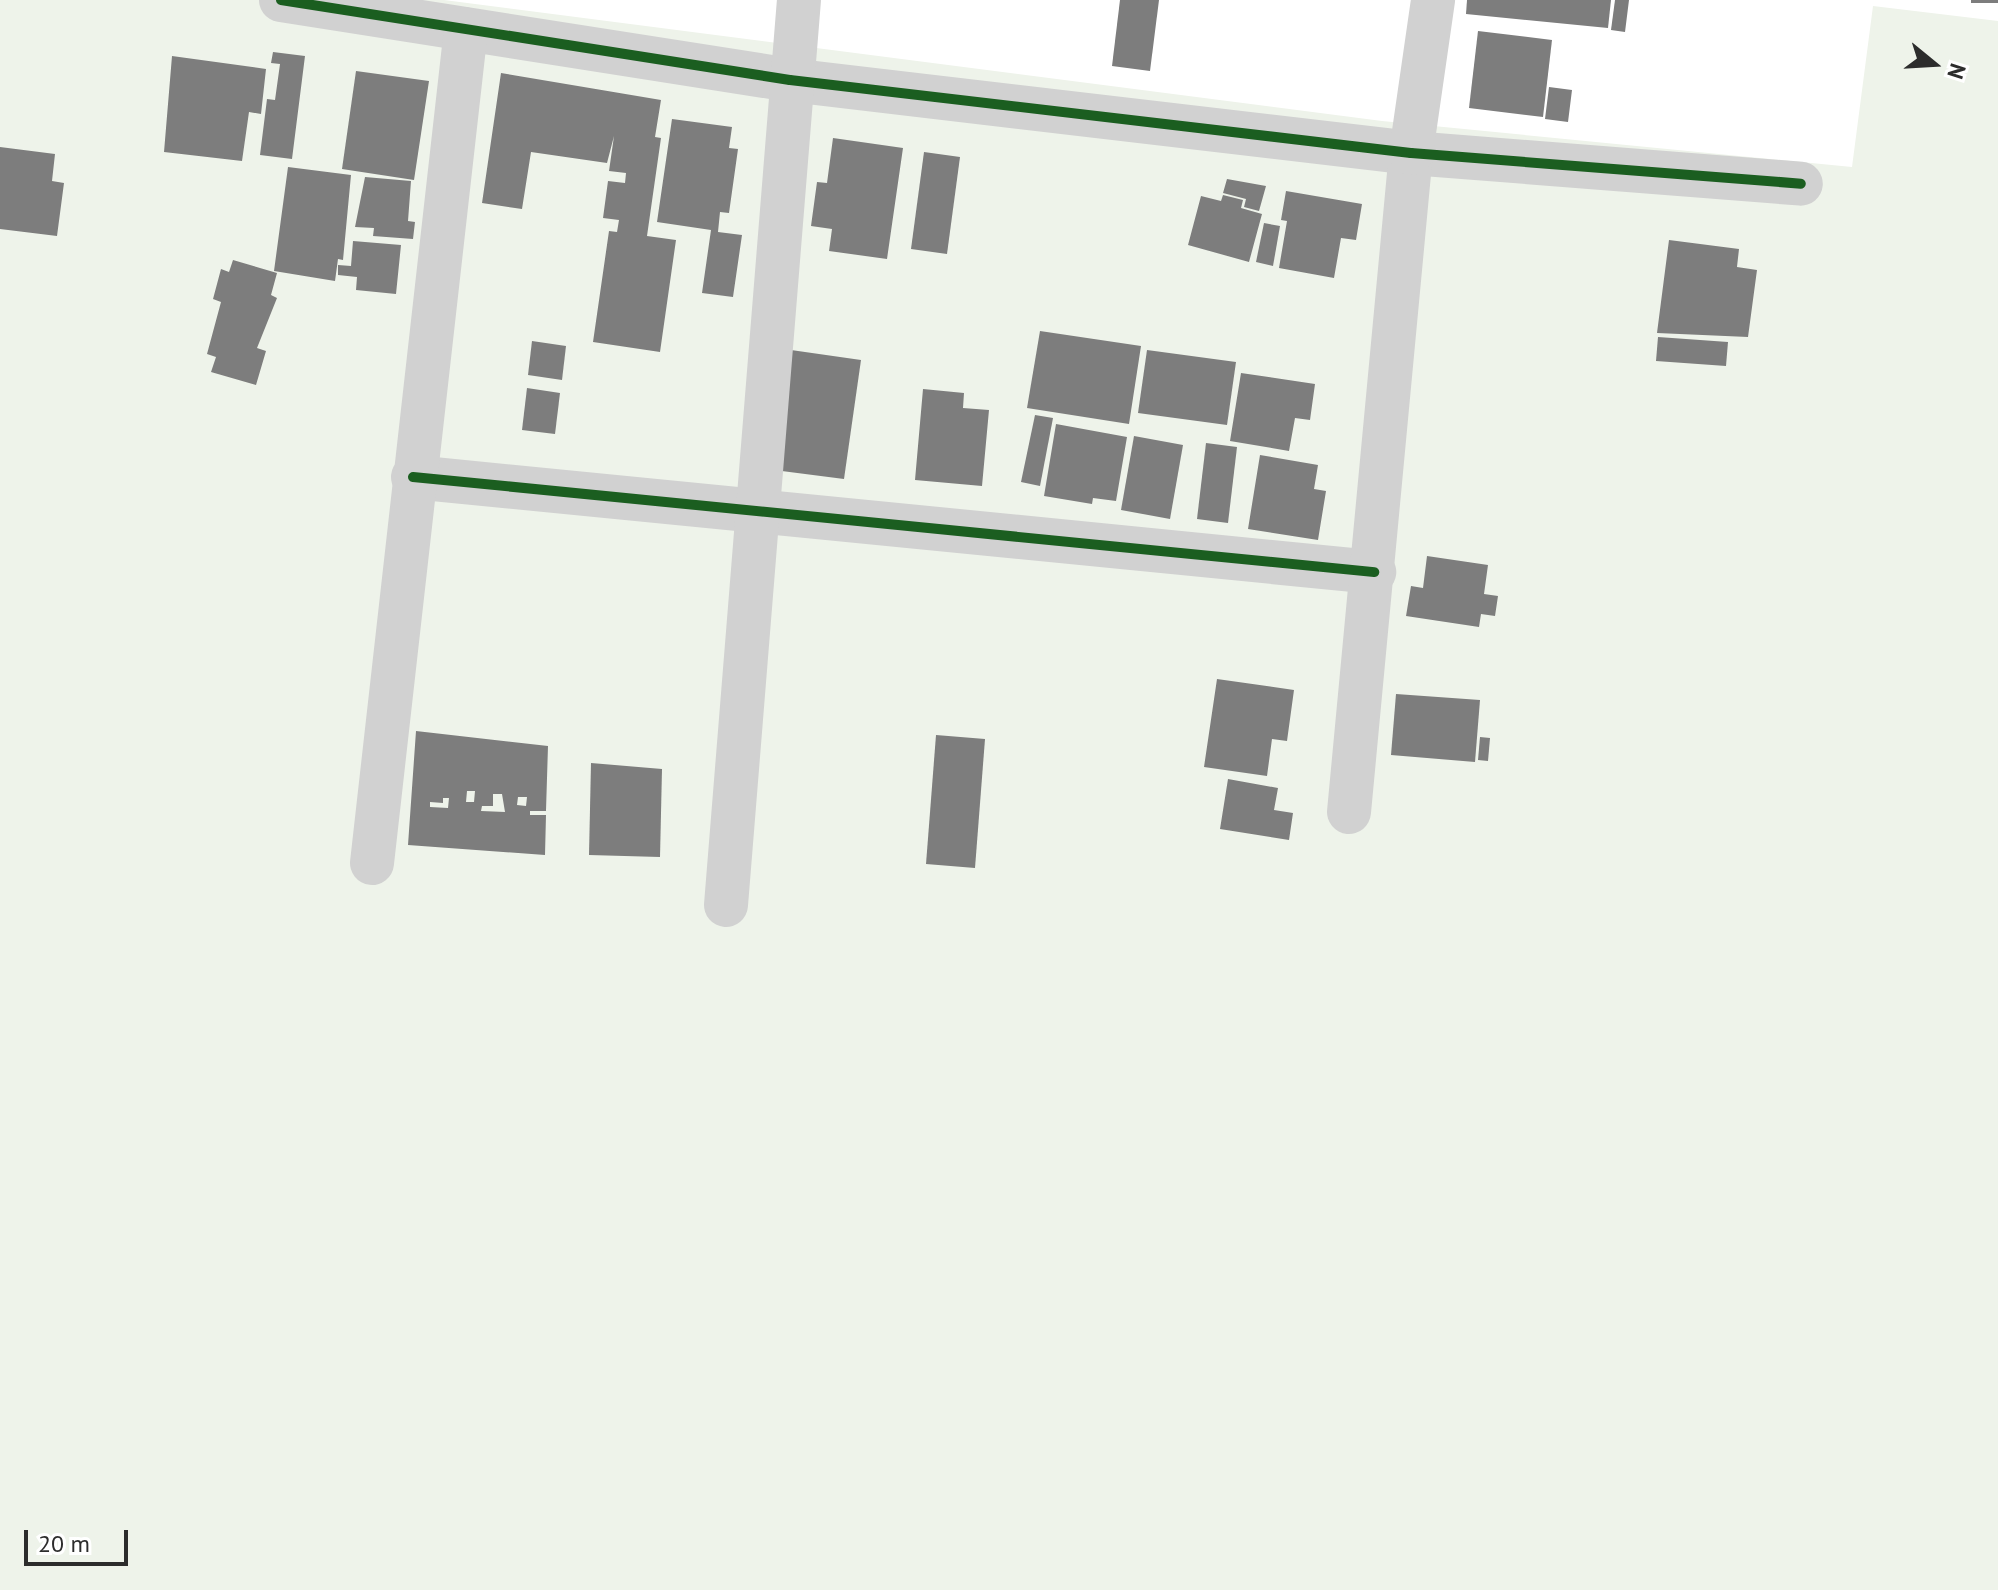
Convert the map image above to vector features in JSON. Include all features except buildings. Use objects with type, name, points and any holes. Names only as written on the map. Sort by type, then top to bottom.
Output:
[{"type":"street","points":[[281,0],[790,80],[1411,153],[1801,184]]},
{"type":"street","points":[[726,905],[790,80],[799,0]]},
{"type":"street","points":[[1349,812],[1374,572],[1411,153],[1433,0]]},
{"type":"street","points":[[372,863],[413,477],[466,29]]},
{"type":"street","points":[[413,477],[1374,572]]},
{"type":"shaded area","points":[[0,0],[444,0],[1382,121],[1852,167],[1873,6],[1998,21],[1998,1590],[0,1590]]},
{"type":"cycle path","points":[[281,0],[790,80],[1411,153],[1801,184]]},
{"type":"cycle path","points":[[413,477],[1374,572]]}]
